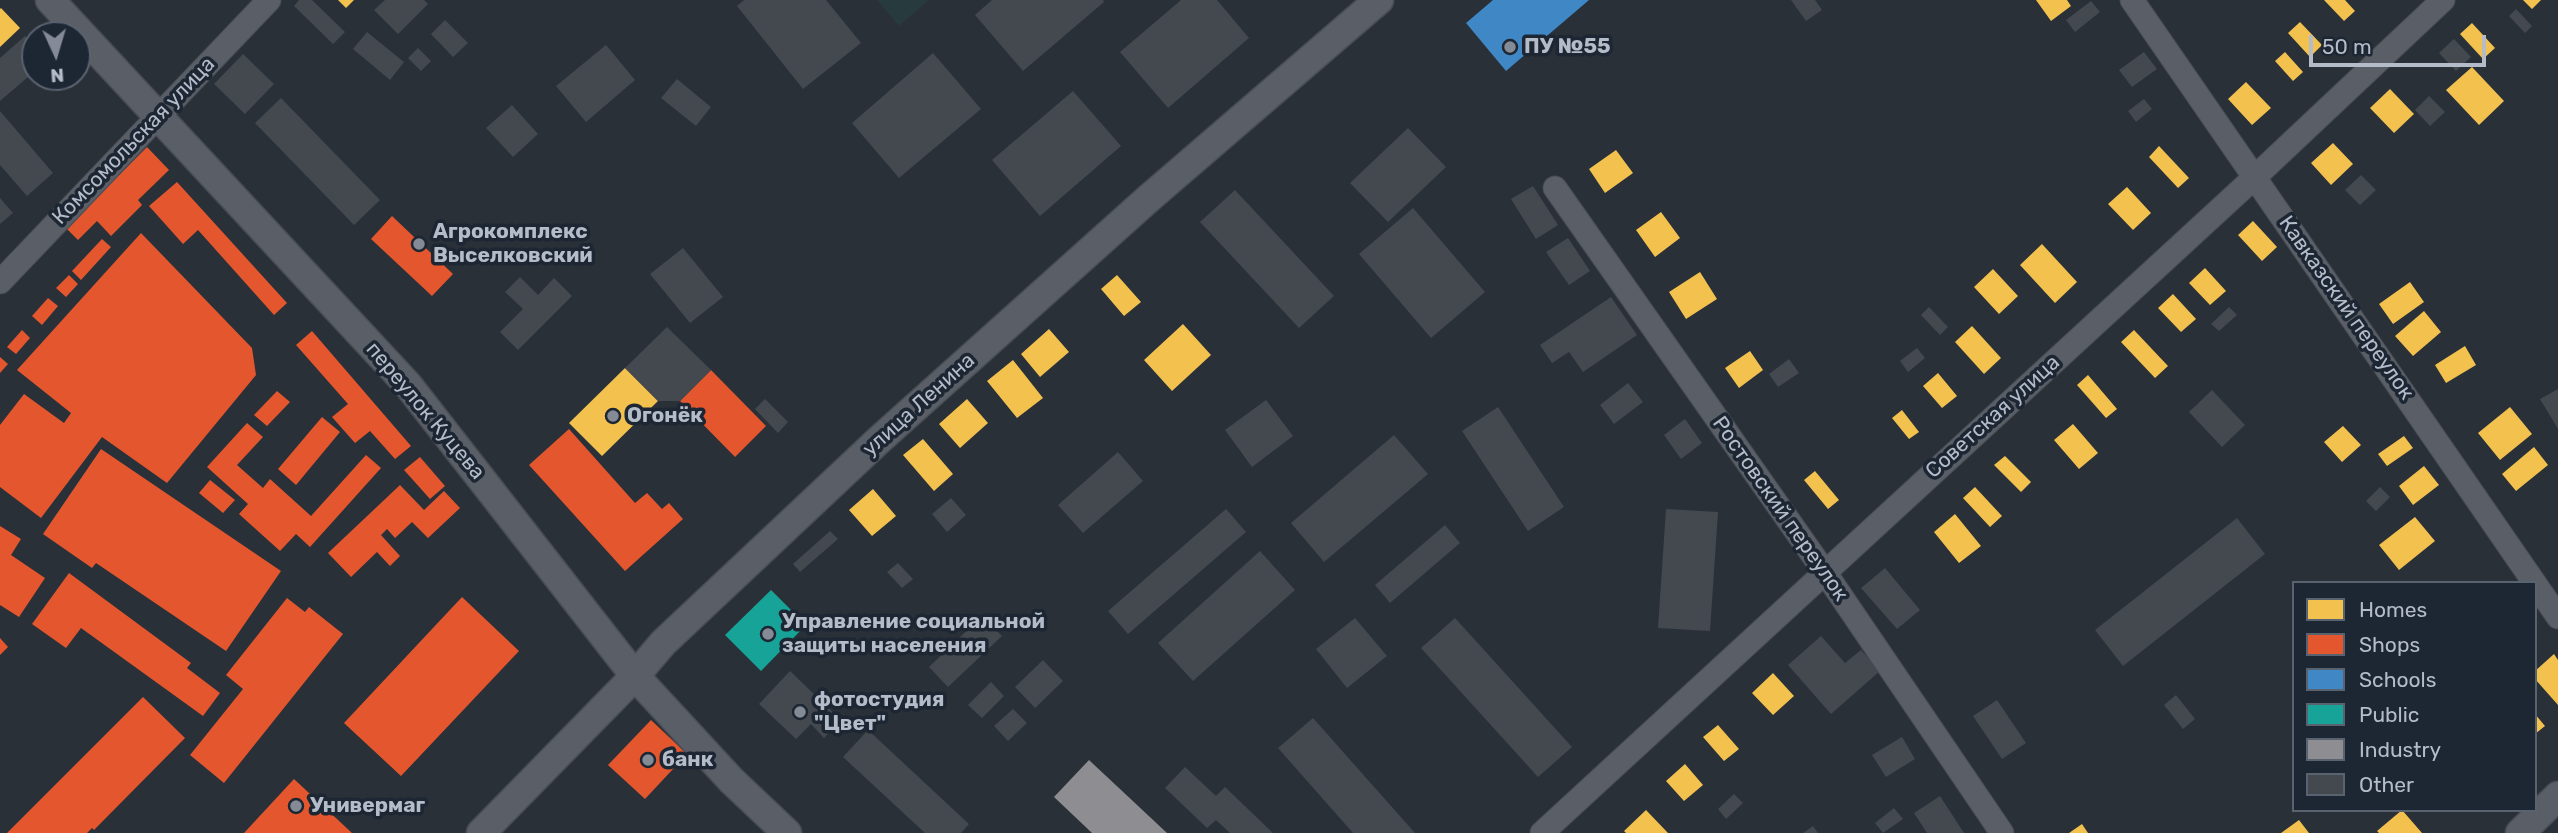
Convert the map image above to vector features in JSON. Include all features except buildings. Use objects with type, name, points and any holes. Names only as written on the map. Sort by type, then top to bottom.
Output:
[{"type":"street","name":"переулок Куцева","points":[[50,0],[408,385],[635,676],[732,780],[787,833]]},
{"type":"street","name":"Комсомольская улица","points":[[0,282],[269,0]]},
{"type":"street","name":"улица Ленина","points":[[481,833],[673,634],[995,335],[1379,0]]},
{"type":"street","name":"Кавказский переулок","points":[[2132,0],[2533,581]]},
{"type":"street","name":"Советская улица","points":[[1542,833],[2256,176],[2443,0]]},
{"type":"street","name":"Ростовский переулок","points":[[1555,188],[1824,571],[2002,833]]},
{"type":"street","name":"Кавказский переулок","points":[[2537,586],[2558,617]]},
{"type":"street","points":[[2520,833],[2558,796]]},
{"type":"green space","points":[[877,0],[929,0],[899,26]]},
{"type":"place","name":"ПУ №55","points":[[1510,47]]},
{"type":"place","name":"Агрокомплекс Выселковский","points":[[419,244]]},
{"type":"place","name":"Огонёк","points":[[613,416]]},
{"type":"place","name":"Управление социальной защиты населения","points":[[768,634]]},
{"type":"place","name":"фотостудия \"Цвет\"","points":[[800,712]]},
{"type":"place","name":"банк","points":[[648,760]]},
{"type":"place","name":"Универмаг","points":[[296,806]]}]
